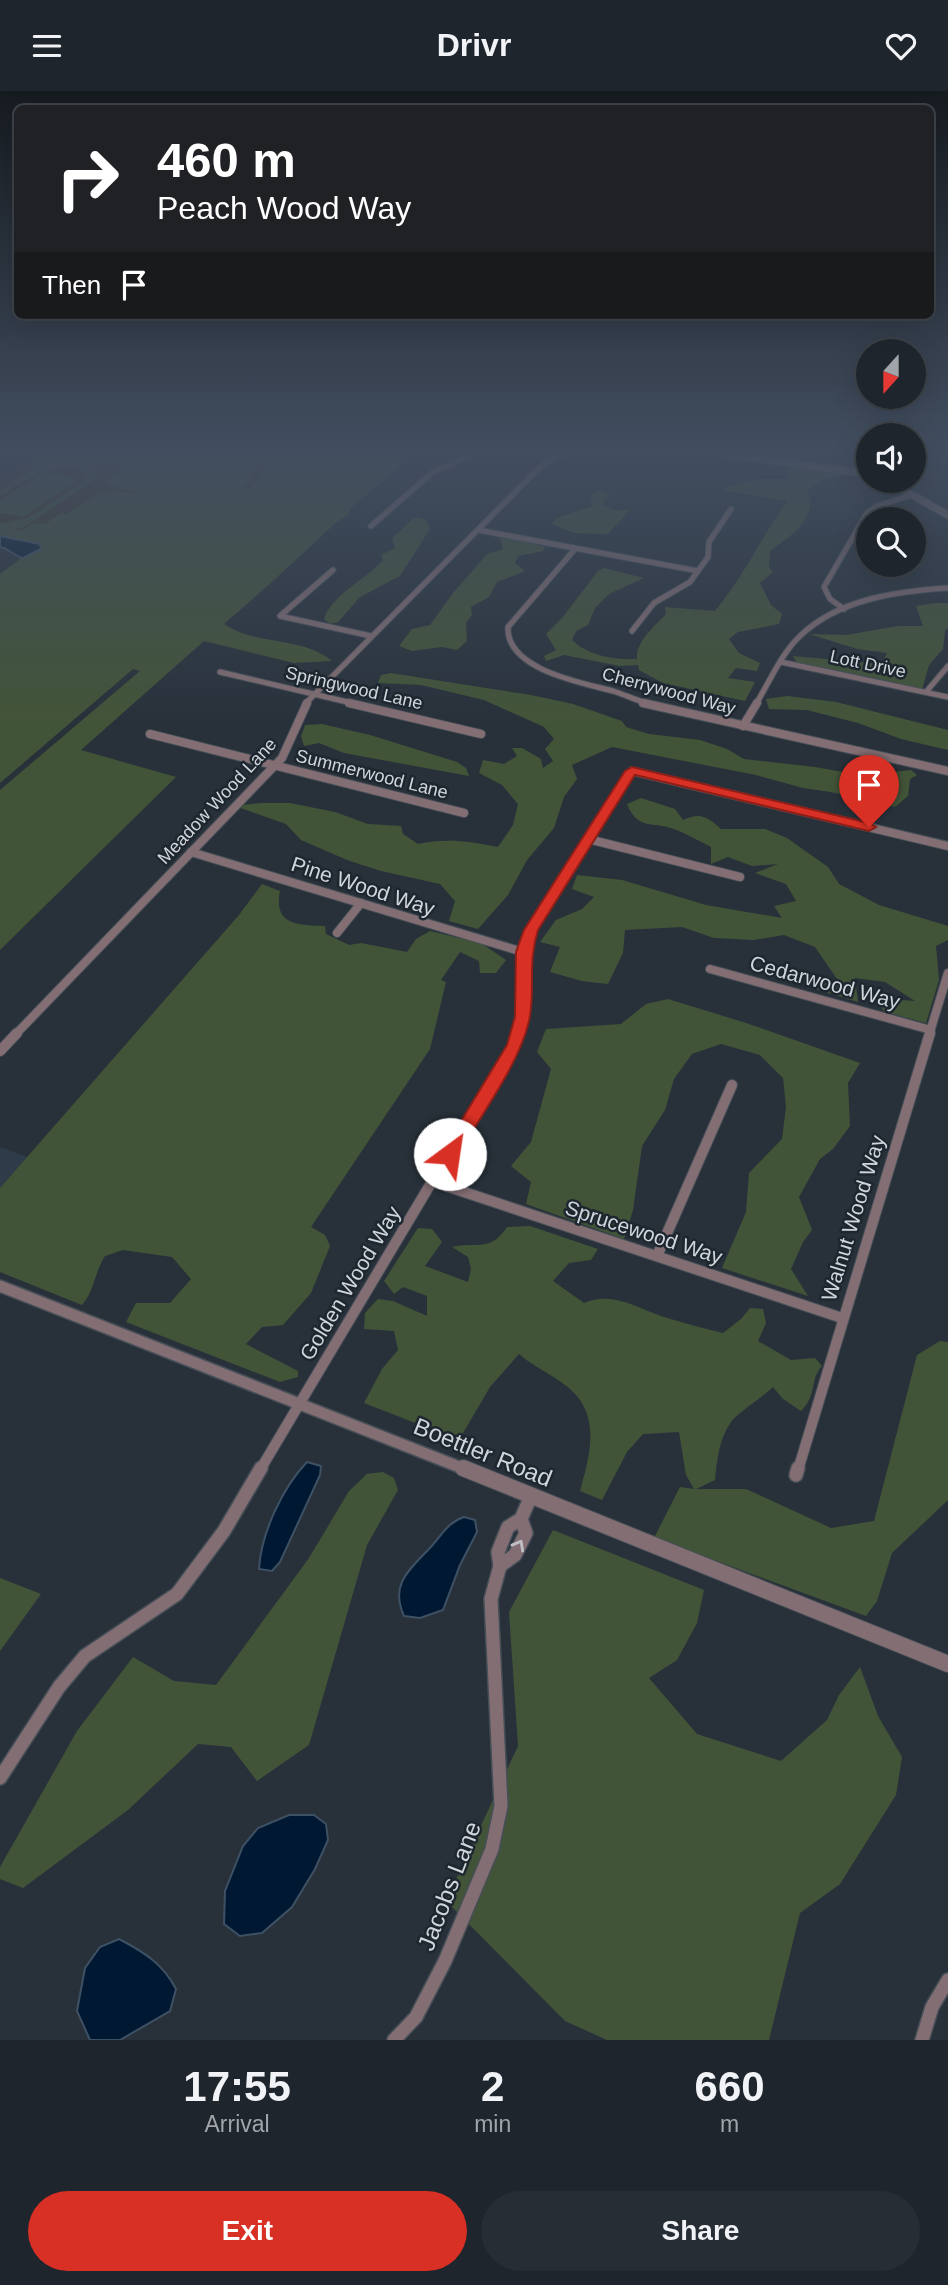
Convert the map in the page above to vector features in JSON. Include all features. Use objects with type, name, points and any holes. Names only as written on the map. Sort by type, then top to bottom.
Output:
[{"type":"street","name":"Meadow Wood Lane","points":[[0,1051],[275,766],[290,745],[299,715],[314,694],[465,543]]},
{"type":"street","points":[[548,543],[698,571]]},
{"type":"street","points":[[632,631],[654,603],[682,589],[698,571],[708,557],[709,543]]},
{"type":"street","points":[[844,609],[830,599],[824,587],[848,543]]},
{"type":"street","name":"Cherrywood Way","points":[[575,548],[508,627],[509,638],[540,671],[556,678],[616,692],[651,705],[948,771]]},
{"type":"street","points":[[333,570],[280,616],[371,636]]},
{"type":"street","points":[[743,726],[787,651],[804,633],[844,609],[892,594],[948,588]]},
{"type":"street","name":"Lott Drive","points":[[781,662],[948,697]]},
{"type":"street","points":[[926,692],[948,666]]},
{"type":"street","name":"Springwood Lane","points":[[220,672],[481,734]]},
{"type":"street","name":"Summerwood Lane","points":[[150,734],[464,813]]},
{"type":"street","name":"Golden Wood Way","points":[[0,1778],[59,1687],[85,1656],[177,1594],[224,1531],[514,1045],[522,1017],[523,952],[535,923],[632,771],[652,775]]},
{"type":"street","points":[[652,775],[948,846]]},
{"type":"street","points":[[588,839],[740,877]]},
{"type":"street","name":"Pine Wood Way","points":[[191,852],[523,952]]},
{"type":"street","points":[[337,933],[361,903]]},
{"type":"street","name":"Cedarwood Way","points":[[710,969],[931,1030]]},
{"type":"street","name":"Walnut Wood Way","points":[[796,1475],[948,973]]},
{"type":"street","points":[[657,1257],[732,1085]]},
{"type":"street","name":"Sprucewood Way","points":[[434,1182],[842,1318]]},
{"type":"street","name":"Boettler Road","points":[[0,1286],[300,1403],[948,1664]]},
{"type":"street","name":"Jacobs Lane","points":[[394,2040],[416,2017],[445,1961],[492,1849],[501,1806],[491,1599],[500,1566],[515,1555],[526,1533],[521,1519],[531,1496]]},
{"type":"street","points":[[922,2040],[932,2007],[948,1980]]},
{"type":"shaded area","points":[[76,543],[161,543],[147,554]]},
{"type":"shaded area","points":[[0,1147],[28,1157],[0,1188]]},
{"type":"green space","points":[[35,543],[314,543],[224,624],[250,636],[307,648],[332,661],[294,663],[204,641],[81,750],[176,777],[0,950],[0,790],[140,671],[133,669],[0,783],[0,574],[40,544]]},
{"type":"green space","points":[[393,543],[421,543],[400,576],[360,597],[338,622],[330,624],[324,619],[342,594],[383,560],[381,555],[395,548]]},
{"type":"green space","points":[[501,543],[531,543],[545,547],[543,551],[518,556],[515,563],[525,571],[497,582],[489,597],[471,607],[472,615],[466,623],[467,641],[457,650],[442,647],[412,651],[399,646],[412,629],[430,625],[487,554],[503,549]]},
{"type":"green space","points":[[761,543],[781,543],[770,551],[769,567],[773,572],[760,583],[771,605],[782,614],[779,624],[738,632],[729,639],[739,653],[760,663],[757,671],[736,668],[728,678],[755,682],[745,701],[663,683],[639,670],[638,665],[620,666],[564,655],[546,661],[544,656],[556,650],[546,634],[562,618],[598,571],[604,568],[644,578],[609,594],[595,608],[588,625],[576,631],[572,640],[586,650],[611,658],[637,659],[639,646],[666,614],[665,607],[715,611]]},
{"type":"green space","points":[[948,603],[948,628],[945,631],[943,649],[929,665],[922,690],[797,663],[793,656],[881,664],[887,653],[857,649],[809,634],[846,635],[898,626],[923,626],[916,606]]},
{"type":"green space","points":[[391,673],[573,704],[622,721],[626,727],[649,734],[700,740],[727,749],[744,759],[815,767],[887,780],[894,772],[911,770],[917,775],[910,779],[908,796],[895,807],[803,788],[756,775],[612,747],[572,765],[577,779],[564,797],[554,828],[527,860],[508,895],[478,929],[449,921],[455,901],[440,884],[381,871],[347,860],[301,840],[286,824],[235,806],[290,803],[335,812],[368,824],[401,826],[403,834],[418,844],[458,841],[498,847],[513,825],[518,804],[502,785],[479,773],[483,760],[504,764],[517,756],[512,748],[522,748],[541,759],[543,768],[553,761],[545,749],[554,739],[544,727],[484,700],[421,685],[378,683],[381,675]]},
{"type":"green space","points":[[787,696],[836,702],[948,730],[948,750],[901,739],[858,723],[807,710],[769,709],[766,699]]},
{"type":"green space","points":[[322,724],[370,735],[457,762],[466,768],[469,776],[344,753],[319,743],[304,746],[301,736],[305,725]]},
{"type":"green space","points":[[641,798],[675,809],[683,820],[699,816],[721,829],[765,829],[787,838],[828,867],[839,884],[879,905],[948,926],[948,940],[936,946],[939,980],[926,1023],[885,1012],[872,998],[915,1001],[885,982],[855,978],[858,1002],[812,988],[837,979],[815,947],[784,935],[754,940],[714,938],[682,927],[625,930],[623,953],[608,984],[582,981],[550,972],[560,947],[540,942],[556,920],[582,909],[594,897],[572,889],[577,875],[622,880],[706,905],[782,918],[774,906],[796,901],[786,884],[755,873],[778,864],[752,866],[728,857],[711,864],[711,847],[674,829],[647,824],[636,818],[627,804]]},
{"type":"green space","points":[[262,884],[280,891],[280,911],[284,917],[297,924],[325,926],[326,934],[349,945],[361,943],[407,952],[416,939],[430,931],[481,943],[506,960],[496,973],[480,973],[479,961],[460,952],[441,980],[446,982],[430,1049],[311,1227],[325,1235],[330,1246],[311,1293],[283,1325],[262,1327],[246,1344],[298,1371],[298,1377],[280,1382],[126,1322],[136,1303],[170,1303],[191,1279],[172,1257],[123,1250],[105,1256],[82,1305],[0,1272],[0,1188],[239,915]]},
{"type":"green space","points":[[668,999],[860,1063],[848,1083],[850,1126],[833,1149],[820,1159],[799,1197],[812,1230],[803,1242],[791,1269],[808,1296],[722,1268],[746,1212],[749,1173],[782,1139],[786,1107],[783,1078],[760,1055],[721,1044],[692,1054],[674,1079],[665,1110],[642,1146],[633,1210],[624,1239],[526,1204],[531,1182],[511,1166],[531,1142],[551,1069],[537,1052],[546,1029],[621,1024],[646,1004]]},
{"type":"green space","points":[[530,1226],[598,1249],[591,1260],[569,1263],[553,1281],[584,1303],[615,1300],[723,1333],[750,1308],[763,1309],[766,1323],[758,1341],[791,1360],[815,1358],[822,1366],[810,1399],[801,1411],[783,1399],[773,1387],[731,1422],[721,1443],[715,1480],[696,1489],[746,1489],[831,1528],[874,1521],[917,1355],[940,1341],[948,1342],[948,1500],[892,1553],[877,1601],[866,1616],[654,1538],[680,1487],[694,1489],[686,1475],[679,1432],[643,1434],[627,1452],[602,1500],[580,1491],[590,1443],[588,1418],[584,1407],[564,1384],[519,1354],[490,1387],[459,1440],[364,1403],[382,1369],[398,1350],[394,1331],[364,1329],[365,1313],[378,1299],[393,1301],[427,1316],[427,1296],[403,1287],[394,1294],[384,1281],[418,1228],[432,1229],[442,1242],[425,1266],[468,1282],[471,1269],[468,1257],[452,1247],[482,1245],[495,1240],[507,1227]]},
{"type":"green space","points":[[383,1472],[394,1478],[398,1490],[367,1545],[309,1745],[257,1781],[231,1747],[198,1744],[128,1810],[23,1888],[0,1879],[0,1867],[77,1731],[133,1657],[174,1681],[216,1685],[309,1558],[349,1491],[367,1474]]},
{"type":"green space","points":[[553,1530],[704,1590],[697,1623],[677,1660],[649,1678],[697,1734],[781,1761],[827,1720],[839,1695],[860,1667],[878,1716],[902,1757],[896,1795],[840,1884],[800,1913],[769,2040],[607,2040],[565,2021],[446,1901],[518,1746],[509,1612]]},
{"type":"green space","points":[[0,1578],[41,1594],[0,1651]]},
{"type":"water","points":[[0,543],[35,543],[40,544],[41,549],[23,558],[0,547]]},
{"type":"water","points":[[307,1462],[321,1466],[320,1475],[280,1562],[272,1571],[259,1569],[264,1541],[275,1511],[290,1484]]},
{"type":"water","points":[[464,1517],[475,1520],[477,1532],[460,1565],[443,1610],[420,1618],[404,1616],[399,1596],[403,1579],[448,1527]]},
{"type":"water","points":[[289,1815],[314,1815],[326,1824],[328,1840],[315,1869],[292,1907],[262,1933],[240,1936],[224,1924],[225,1891],[243,1846],[258,1828]]},
{"type":"water","points":[[119,1939],[152,1959],[171,1980],[176,1989],[170,2011],[120,2040],[90,2040],[77,2011],[85,1968],[100,1947]]},
{"type":"route","points":[[450,1154],[514,1045],[522,1017],[523,952],[531,930],[632,771],[869,827]]}]
